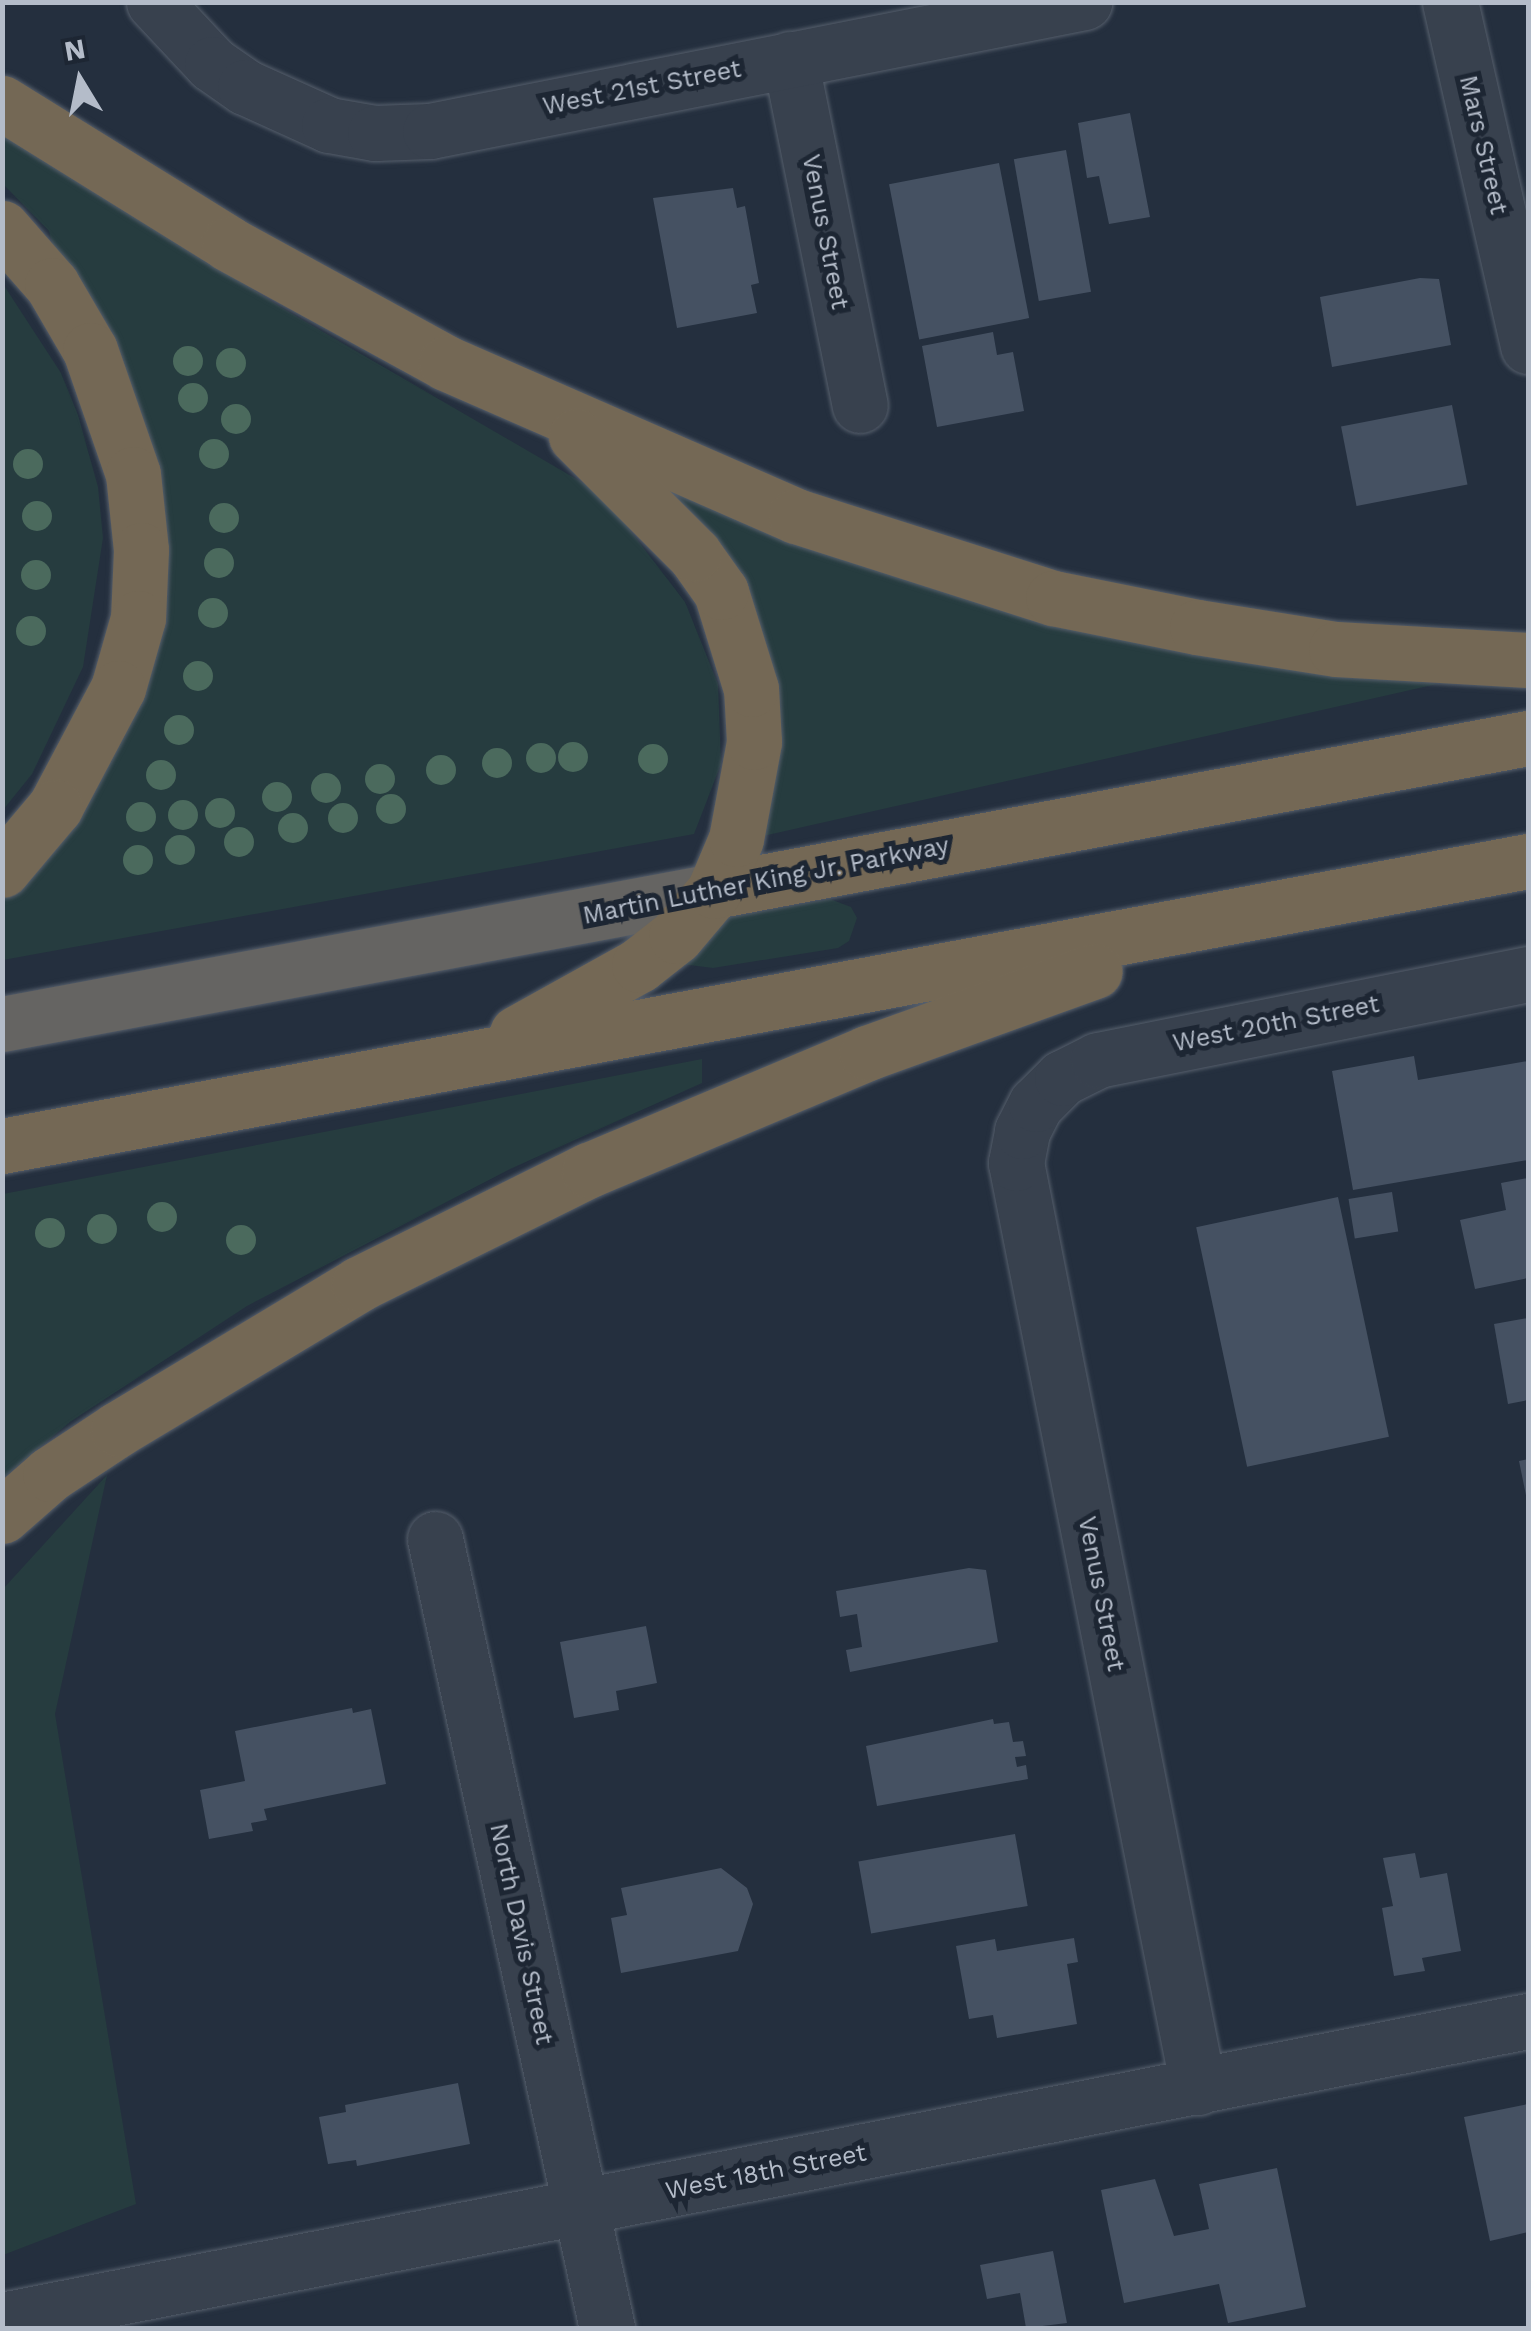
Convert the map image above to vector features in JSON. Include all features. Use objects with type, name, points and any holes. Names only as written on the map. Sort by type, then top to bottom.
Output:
[{"type":"highway","points":[[2,103],[229,244],[581,438],[694,554],[721,592],[751,689],[754,742],[736,839],[714,891],[676,936],[626,973],[523,1030],[435,1065]]},
{"type":"highway","points":[[2,228],[52,285],[90,350],[132,474],[141,550],[138,618],[118,688],[55,808],[2,870]]},
{"type":"highway","points":[[446,362],[796,516],[1053,598],[1336,650],[1528,660]]},
{"type":"highway","name":"Martin Luther King Jr. Parkway","points":[[2,1024],[1528,738]]},
{"type":"highway","points":[[2,1146],[1247,917],[1528,861]]},
{"type":"highway","points":[[2,1516],[50,1474],[118,1429],[360,1284],[589,1170],[868,1053],[1247,917]]},
{"type":"street","name":"West 21st Street","points":[[154,2],[212,64],[285,108],[329,126],[375,133],[430,131],[1084,2]]},
{"type":"street","name":"Mars Street","points":[[1450,2],[1528,346]]},
{"type":"street","name":"Venus Street","points":[[790,59],[860,405]]},
{"type":"street","name":"West 20th Street","points":[[1036,1104],[1062,1078],[1098,1060],[1528,974]]},
{"type":"street","name":"Venus Street","points":[[1036,1104],[1016,1163],[1198,2087]]},
{"type":"street","name":"North Davis Street","points":[[436,1539],[607,2328]]},
{"type":"street","name":"West 18th Street","points":[[2,2320],[1528,2020]]},
{"type":"green space","points":[[2,130],[282,308],[602,494],[685,602],[718,684],[721,764],[694,834],[3,960],[3,892],[148,629],[49,231],[3,184]]},
{"type":"green space","points":[[3,284],[61,373],[78,415],[98,487],[103,538],[83,667],[32,774],[3,810]]},
{"type":"green space","points":[[641,472],[1372,674],[1437,684],[759,837],[771,770]]},
{"type":"green space","points":[[830,899],[851,907],[857,918],[849,941],[838,948],[713,968],[681,964],[725,918]]},
{"type":"green space","points":[[702,1059],[702,1083],[510,1169],[247,1306],[70,1422],[3,1478],[3,1194]]},
{"type":"green space","points":[[107,1475],[55,1714],[136,2204],[3,2255],[3,1589]]},
{"type":"building","points":[[1130,113],[1150,217],[1109,224],[1099,176],[1087,178],[1078,123]]},
{"type":"building","points":[[1066,150],[1091,292],[1039,301],[1014,159]]},
{"type":"building","points":[[999,163],[1029,318],[919,339],[889,184]]},
{"type":"building","points":[[733,188],[737,208],[745,206],[759,283],[751,285],[757,313],[677,328],[653,198]]},
{"type":"building","points":[[1420,278],[1439,279],[1451,345],[1332,367],[1320,297]]},
{"type":"building","points":[[993,332],[997,355],[1013,352],[1024,411],[937,427],[922,346]]},
{"type":"building","points":[[1452,405],[1467,485],[1357,506],[1341,427]]},
{"type":"building","points":[[1414,1056],[1418,1080],[1528,1061],[1528,1160],[1353,1190],[1332,1071]]},
{"type":"building","points":[[1528,1178],[1528,1278],[1475,1289],[1460,1220],[1506,1210],[1501,1183]]},
{"type":"building","points":[[1392,1192],[1398,1232],[1355,1238],[1349,1199]]},
{"type":"building","points":[[1338,1197],[1389,1437],[1247,1467],[1196,1227]]},
{"type":"building","points":[[1528,1318],[1528,1400],[1508,1404],[1494,1324]]},
{"type":"building","points":[[1528,1459],[1528,1500],[1527,1500],[1519,1461]]},
{"type":"building","points":[[969,1568],[986,1570],[998,1642],[850,1672],[846,1650],[862,1647],[857,1614],[840,1617],[836,1591]]},
{"type":"building","points":[[646,1626],[657,1683],[616,1691],[619,1710],[574,1718],[560,1642]]},
{"type":"building","points":[[352,1708],[353,1713],[371,1709],[386,1784],[264,1809],[267,1820],[251,1823],[253,1831],[209,1839],[200,1790],[245,1781],[235,1731]]},
{"type":"building","points":[[993,1719],[994,1724],[1009,1722],[1013,1742],[1023,1741],[1026,1756],[1015,1757],[1017,1767],[1026,1765],[1028,1779],[877,1806],[866,1746]]},
{"type":"building","points":[[1015,1834],[1028,1906],[871,1934],[858,1862]]},
{"type":"building","points":[[1415,1853],[1420,1878],[1447,1873],[1461,1951],[1422,1958],[1425,1971],[1394,1976],[1382,1908],[1393,1906],[1383,1858]]},
{"type":"building","points":[[721,1868],[747,1888],[753,1904],[738,1951],[621,1973],[611,1918],[627,1915],[621,1888]]},
{"type":"building","points":[[1074,1938],[1078,1962],[1067,1964],[1077,2024],[997,2038],[993,2015],[969,2019],[956,1946],[995,1939],[997,1951]]},
{"type":"building","points":[[458,2083],[470,2144],[357,2166],[356,2160],[328,2164],[319,2117],[346,2112],[345,2105]]},
{"type":"building","points":[[1528,2104],[1528,2232],[1490,2241],[1464,2117]]},
{"type":"building","points":[[1277,2168],[1306,2307],[1228,2323],[1219,2284],[1124,2303],[1101,2190],[1155,2179],[1174,2236],[1209,2229],[1199,2184]]},
{"type":"building","points":[[1053,2251],[1067,2323],[1026,2328],[1020,2293],[987,2299],[980,2265]]}]
